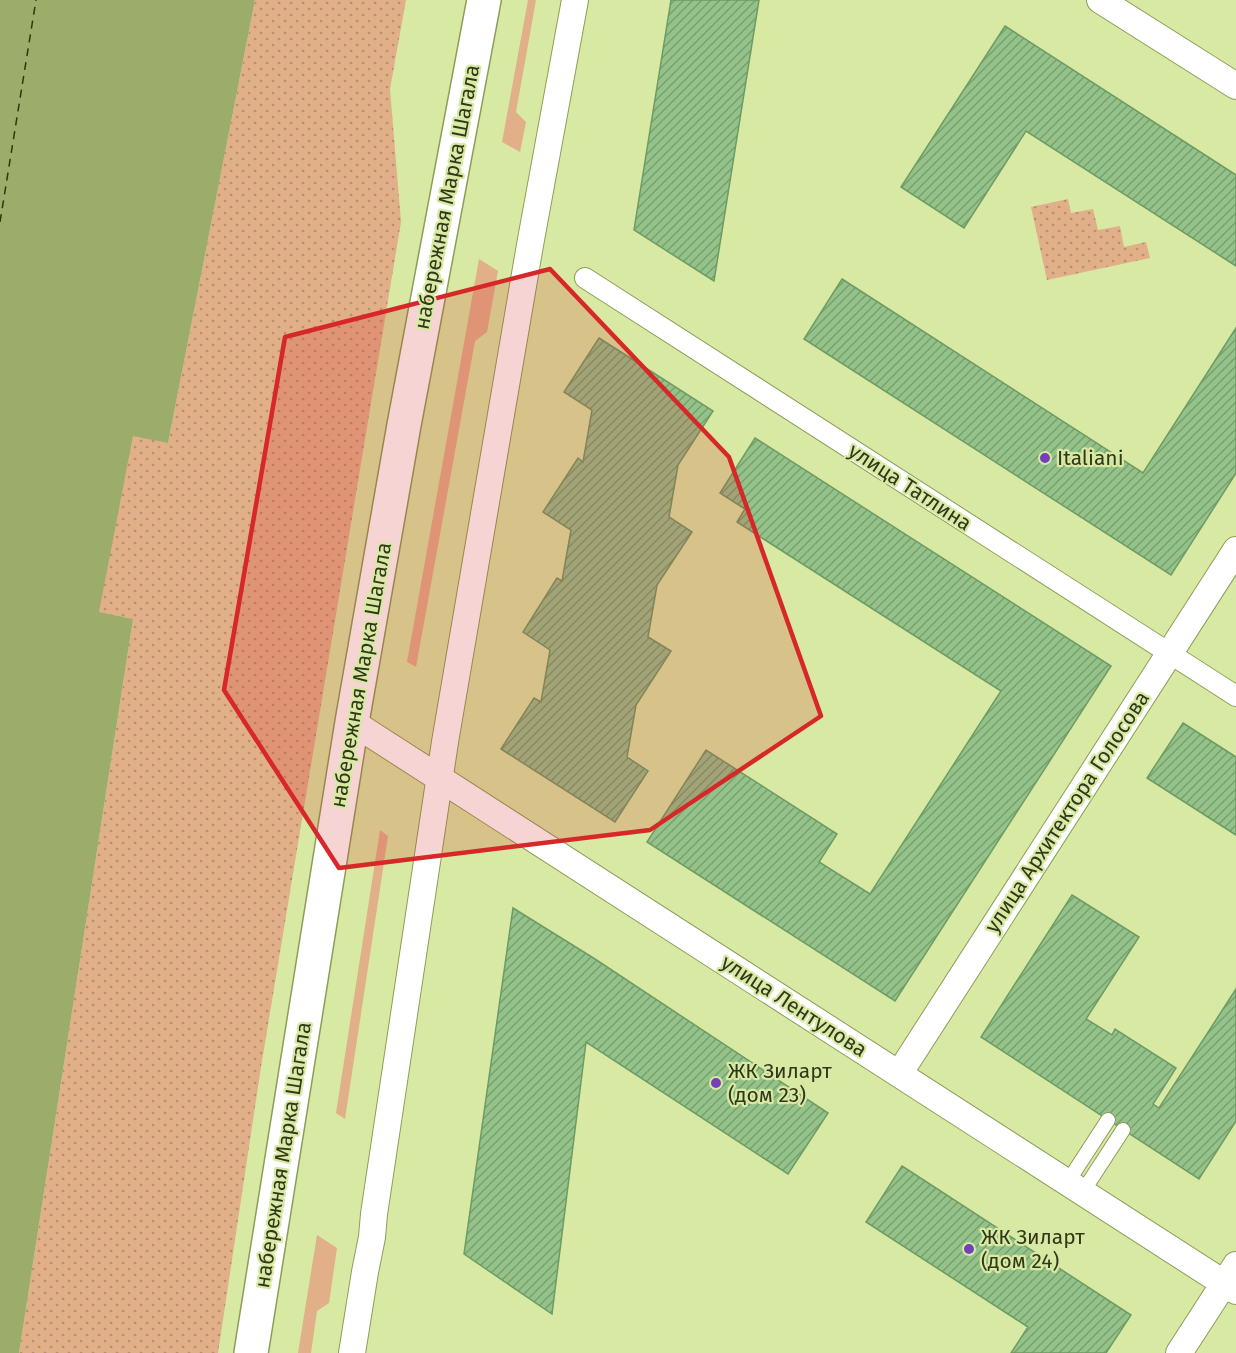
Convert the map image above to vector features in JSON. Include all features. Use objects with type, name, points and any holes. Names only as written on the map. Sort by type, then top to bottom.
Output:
[{"type":"main road","name":"набережная Марка Шагала","points":[[251,1353],[352,722],[404,425],[484,0]]},
{"type":"street","points":[[352,1353],[372,1237],[375,1202],[440,778],[530,244],[575,0]]},
{"type":"street","points":[[1100,0],[1236,86]]},
{"type":"street","name":"улица Татлина","points":[[585,278],[1236,696]]},
{"type":"street","name":"улица Архитектора Голосова","points":[[899,1074],[1236,550]]},
{"type":"street","name":"улица Лентулова","points":[[352,722],[1074,1188],[1232,1280]]},
{"type":"street","points":[[1179,1353],[1232,1280]]},
{"type":"lane","points":[[1074,1188],[1108,1120]]},
{"type":"lane","points":[[1074,1188],[1123,1130]]},
{"type":"highlighted area","points":[[550,269],[729,457],[821,716],[650,830],[339,868],[224,690],[285,337]]},
{"type":"shaded area","points":[[0,0],[255,0],[168,443],[133,436],[99,612],[133,619],[19,1353],[0,1353]]},
{"type":"shaded area","points":[[255,0],[406,0],[390,89],[401,222],[261,1067],[218,1353],[19,1353],[133,619],[98,612],[133,435],[168,443]]},
{"type":"shaded area","points":[[528,0],[536,0],[516,112],[526,122],[520,152],[502,142]]},
{"type":"shaded area","points":[[1068,199],[1071,213],[1093,209],[1098,230],[1120,226],[1124,247],[1146,242],[1150,258],[1047,280],[1031,207]]},
{"type":"shaded area","points":[[479,259],[498,271],[487,332],[475,341],[416,667],[407,662]]},
{"type":"shaded area","points":[[380,830],[388,836],[345,1119],[336,1113]]},
{"type":"shaded area","points":[[317,1235],[337,1248],[329,1303],[317,1311],[311,1353],[298,1353]]},
{"type":"building","points":[[671,0],[759,0],[714,281],[634,230]]},
{"type":"building","points":[[1005,26],[1236,175],[1236,266],[1026,131],[964,228],[901,187]]},
{"type":"building","points":[[842,279],[1143,473],[1236,328],[1236,473],[1171,575],[804,339]]},
{"type":"building","points":[[599,338],[713,411],[678,465],[669,517],[692,532],[657,585],[648,637],[671,651],[636,705],[627,757],[648,771],[615,822],[501,749],[534,698],[541,702],[550,650],[523,632],[557,578],[562,581],[571,530],[543,512],[578,458],[583,462],[592,410],[564,392]]},
{"type":"building","points":[[755,438],[1111,666],[895,1001],[647,842],[706,750],[837,834],[819,862],[870,894],[1001,691],[737,522],[745,509],[720,493]]},
{"type":"building","points":[[1183,723],[1236,757],[1236,835],[1147,778]]},
{"type":"building","points":[[1072,895],[1139,937],[1086,1019],[1112,1035],[1115,1029],[1176,1068],[1153,1104],[1159,1108],[1236,989],[1236,1121],[1199,1179],[981,1037]]},
{"type":"building","name":"ЖК Зиларт (дом 23)","points":[[513,908],[595,959],[828,1113],[788,1174],[586,1042],[552,1314],[464,1254]]},
{"type":"building","name":"ЖК Зиларт (дом 24)","points":[[902,1166],[1131,1315],[1106,1353],[1011,1353],[1028,1327],[866,1222]]},
{"type":"ferry route","points":[[0,222],[36,0]]},
{"type":"place","name":"Italiani","points":[[1045,458]]},
{"type":"place","name":"ЖК Зиларт (дом 23)","points":[[716,1083]]},
{"type":"place","name":"ЖК Зиларт (дом 24)","points":[[969,1249]]}]
